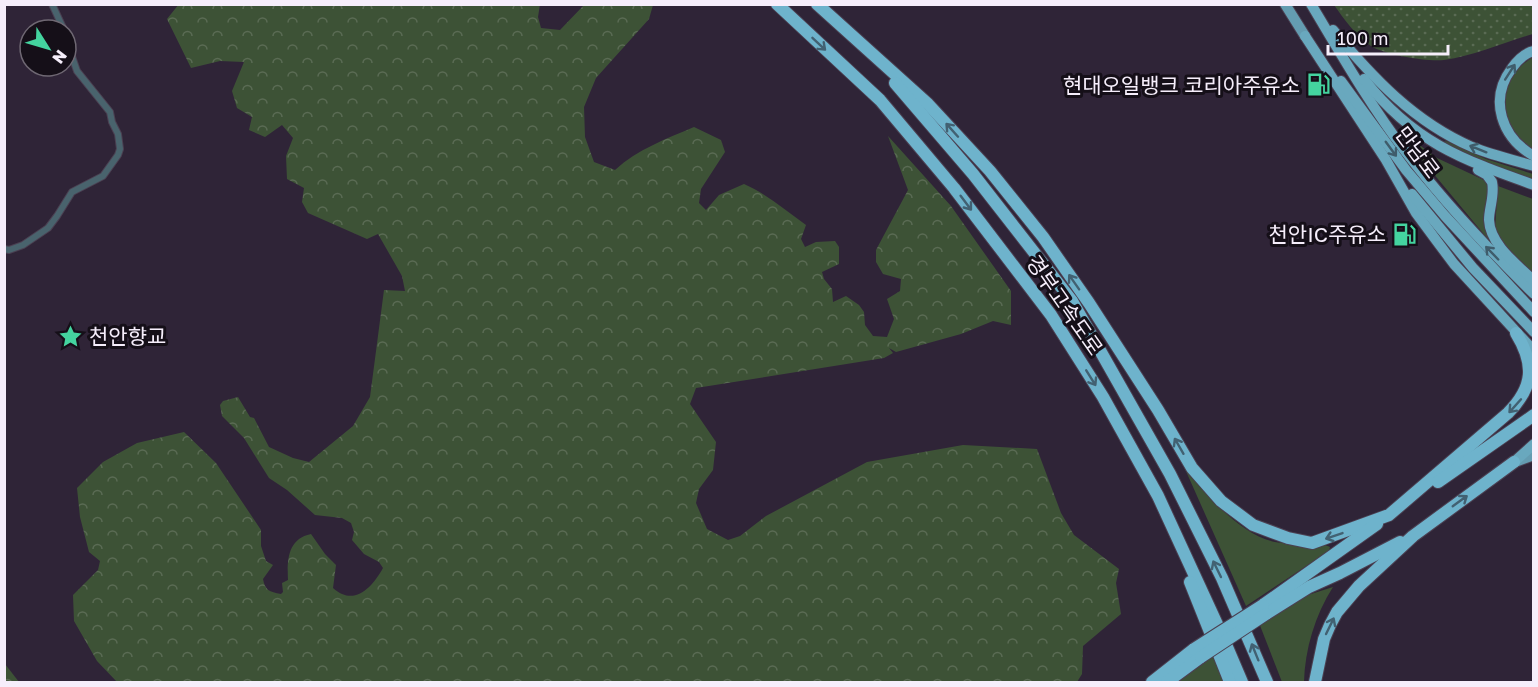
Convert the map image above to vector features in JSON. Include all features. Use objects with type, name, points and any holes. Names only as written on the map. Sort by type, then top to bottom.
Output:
[{"type":"highway","name":"경부고속도로","points":[[777,4],[880,100],[954,188],[1052,315],[1103,397],[1158,496],[1242,682]]},
{"type":"highway","name":"경부고속도로","points":[[816,4],[896,83],[973,174],[1072,301],[1170,474],[1222,578],[1267,682]]},
{"type":"highway","points":[[816,4],[928,104],[990,171],[1043,237],[1089,303],[1158,410],[1192,468],[1221,501],[1252,525],[1288,538],[1312,543],[1389,515],[1508,413],[1524,395],[1528,385],[1529,366],[1527,355],[1516,333]]},
{"type":"highway","points":[[1311,4],[1379,98],[1420,135],[1491,179],[1493,187],[1489,221],[1492,233],[1499,245],[1533,281]]},
{"type":"highway","points":[[1311,4],[1371,74],[1424,121],[1470,146],[1533,166]]},
{"type":"highway","name":"만남로","points":[[1311,4],[1368,97],[1404,150],[1464,223],[1533,294]]},
{"type":"highway","points":[[1305,36],[1386,160],[1416,213],[1454,264],[1533,351]]},
{"type":"highway","name":"만남로","points":[[1305,36],[1352,94],[1406,170],[1533,312]]},
{"type":"highway","points":[[1533,51],[1522,57],[1508,73],[1503,84],[1499,106],[1500,117],[1508,133],[1524,151],[1533,156]]},
{"type":"highway","points":[[1441,148],[1467,161],[1533,185]]},
{"type":"highway","points":[[1386,160],[1428,215],[1533,332]]},
{"type":"highway","points":[[1152,682],[1264,609],[1389,515],[1533,415]]},
{"type":"highway","points":[[1315,682],[1324,639],[1337,612],[1359,586],[1413,536],[1514,462],[1533,444]]},
{"type":"highway","points":[[1514,462],[1533,453]]},
{"type":"highway","points":[[1158,496],[1199,607],[1230,682]]},
{"type":"highway","points":[[1264,609],[1413,536]]},
{"type":"highway","points":[[1167,682],[1197,653]]},
{"type":"main road","name":"만남로","points":[[1285,4],[1305,36]]},
{"type":"street","points":[[52,4],[58,18]]},
{"type":"street","points":[[4,249],[9,250],[23,245],[48,228],[72,192],[103,176],[120,149],[118,134],[110,112],[78,72]]},
{"type":"green space","points":[[179,4],[540,4],[538,17],[541,28],[560,30],[584,5],[653,5],[649,19],[596,78],[584,107],[585,137],[594,162],[615,170],[643,150],[694,127],[721,140],[725,152],[701,189],[699,203],[706,210],[719,195],[744,184],[806,225],[801,239],[805,247],[816,242],[835,241],[839,247],[839,264],[822,272],[824,279],[832,289],[833,302],[846,296],[859,305],[864,312],[865,325],[873,336],[887,337],[894,319],[887,299],[900,291],[901,279],[883,274],[876,262],[876,250],[908,190],[888,136],[951,206],[1011,291],[1011,325],[993,321],[961,334],[896,352],[889,348],[893,353],[884,358],[696,388],[690,404],[716,442],[713,470],[699,489],[696,503],[707,529],[728,540],[740,536],[766,516],[867,462],[963,445],[1037,449],[1061,513],[1074,535],[1119,569],[1116,583],[1121,614],[1083,646],[1082,674],[1077,682],[117,682],[97,661],[74,621],[73,595],[98,570],[100,561],[89,552],[80,517],[77,488],[103,462],[137,443],[184,432],[216,463],[261,530],[261,546],[266,561],[273,565],[263,579],[266,588],[271,591],[281,594],[283,592],[282,583],[288,580],[290,551],[298,540],[311,534],[336,565],[333,588],[348,596],[355,595],[362,593],[374,582],[383,568],[379,562],[364,554],[352,540],[354,532],[351,523],[342,518],[315,515],[287,490],[269,478],[244,438],[222,416],[220,405],[223,401],[238,397],[250,417],[254,418],[269,447],[293,458],[309,462],[353,426],[370,397],[384,290],[405,291],[402,276],[378,234],[367,239],[308,213],[302,202],[304,188],[287,179],[286,156],[293,138],[282,125],[265,137],[249,130],[252,117],[237,108],[232,91],[244,62],[220,61],[191,68],[167,19]]},
{"type":"green space","points":[[1334,5],[1533,5],[1533,34],[1455,58],[1418,59],[1396,55],[1371,46],[1355,32]]},
{"type":"green space","points":[[1533,57],[1533,153],[1517,139],[1512,131],[1505,102],[1510,80],[1525,62]]},
{"type":"green space","points":[[1402,132],[1437,158],[1486,181],[1488,197],[1486,221],[1492,244],[1403,137]]},
{"type":"green space","points":[[1444,142],[1486,159],[1533,174],[1533,180],[1487,164]]},
{"type":"green space","points":[[1498,186],[1533,199],[1533,275],[1502,242],[1495,228]]},
{"type":"green space","points":[[1181,460],[1198,484],[1221,509],[1261,538],[1275,542],[1325,545],[1330,547],[1329,551],[1246,606]]},
{"type":"green space","points":[[1333,587],[1312,633],[1306,657],[1304,682],[1282,682],[1259,623],[1289,601]]},
{"type":"green space","points":[[1214,655],[1225,682],[1177,682],[1182,678]]},
{"type":"green space","points":[[5,664],[19,682],[5,682]]},
{"type":"place","name":"현대오일뱅크 코리아주유소","points":[[1318,85]]},
{"type":"place","name":"천안IC주유소","points":[[1404,234]]},
{"type":"place","name":"천안향교","points":[[71,336]]}]
